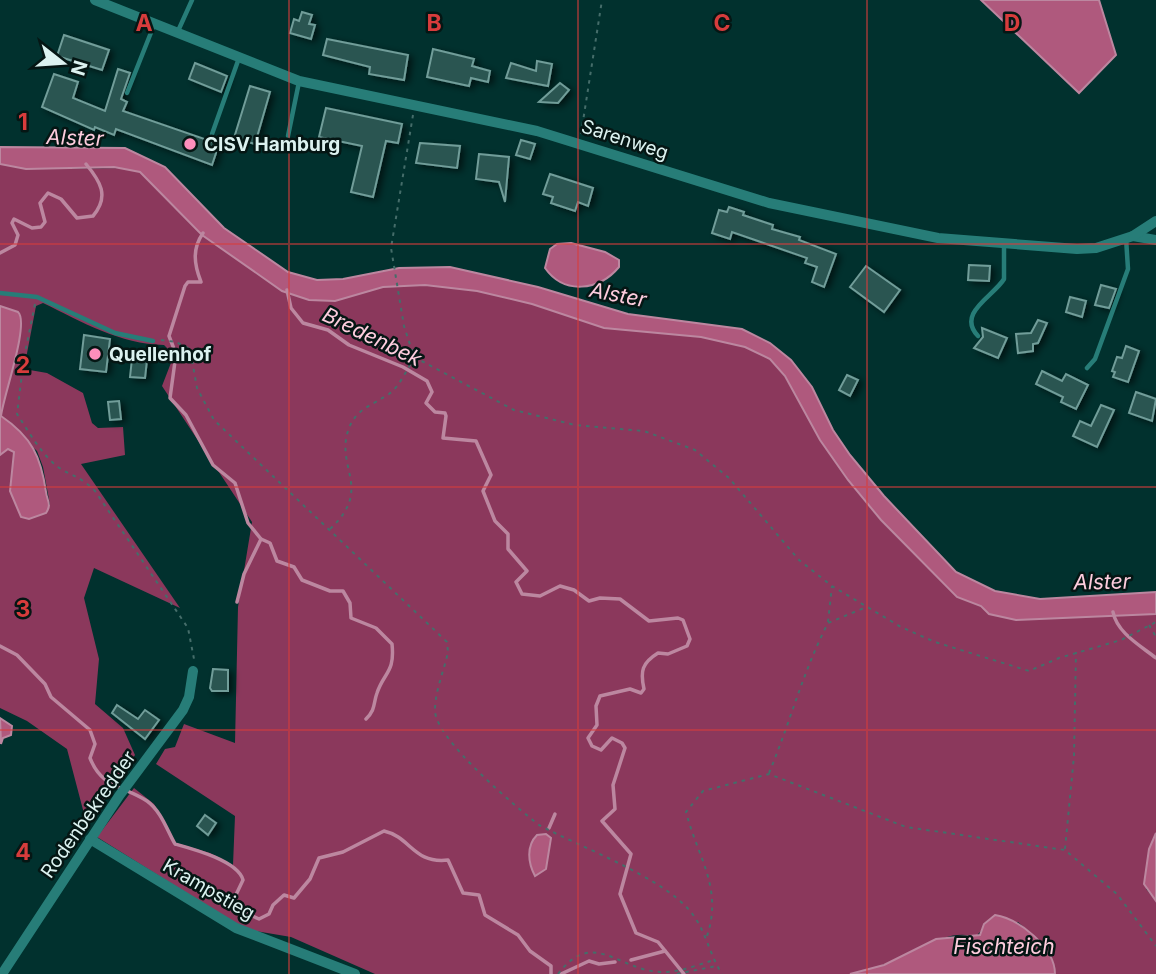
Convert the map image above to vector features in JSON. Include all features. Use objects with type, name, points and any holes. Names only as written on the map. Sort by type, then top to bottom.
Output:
[{"type":"street","name":"Sarenweg","points":[[95,0],[299,81],[330,90],[415,104],[580,142],[769,203],[902,232],[1004,243],[1077,249],[1096,248],[1130,236],[1156,240]]},
{"type":"street","points":[[1130,236],[1156,221]]},
{"type":"street","name":"Rodenbekredder","points":[[2,974],[119,796],[183,710],[189,697],[193,671]]},
{"type":"street","name":"Krampstieg","points":[[90,839],[236,928],[355,974]]},
{"type":"lane","points":[[177,33],[192,0]]},
{"type":"lane","points":[[127,93],[154,24]]},
{"type":"lane","points":[[212,134],[239,57]]},
{"type":"lane","points":[[288,136],[299,81]]},
{"type":"lane","points":[[1087,368],[1095,359],[1128,269],[1130,236]]},
{"type":"lane","points":[[978,337],[972,326],[972,317],[981,302],[1004,279],[1004,243]]},
{"type":"lane","points":[[0,293],[37,297],[115,333],[153,341]]},
{"type":"path","points":[[581,137],[602,0]]},
{"type":"path","points":[[329,530],[343,517],[353,484],[346,446],[350,427],[366,406],[390,394],[414,357],[400,308],[391,248],[415,104]]},
{"type":"path","points":[[37,297],[24,358],[17,414],[51,460],[61,469],[81,477],[103,502],[188,628],[193,645],[193,671]]},
{"type":"path","points":[[165,340],[190,349],[197,388],[214,420],[437,629],[447,642],[448,652],[434,711],[437,724],[448,739],[521,811],[539,825],[661,887],[690,911],[706,937],[722,974]]},
{"type":"path","points":[[414,357],[514,410],[575,425],[644,431],[695,450],[729,478],[799,560],[832,586],[866,607],[935,642],[1022,671],[1121,640],[1156,622]]},
{"type":"path","points":[[769,774],[791,720],[800,684],[828,623],[832,586]]},
{"type":"path","points":[[828,623],[866,607]]},
{"type":"path","points":[[1148,624],[1156,636]]},
{"type":"path","points":[[1065,850],[1074,756],[1076,652]]},
{"type":"path","points":[[706,937],[714,914],[712,886],[695,847],[686,812],[704,791],[769,774],[906,827],[1065,850],[1117,894],[1156,946]]},
{"type":"path","points":[[558,974],[575,956],[596,951],[648,970],[673,971],[714,960]]},
{"type":"path","points":[[677,974],[717,966]]},
{"type":"shaded area","points":[[0,164],[26,169],[130,168],[140,172],[202,235],[282,291],[309,300],[383,287],[425,285],[477,291],[532,304],[604,328],[701,337],[745,347],[770,359],[785,377],[820,440],[848,480],[881,521],[957,597],[981,606],[989,614],[1016,620],[1156,614],[1156,833],[1149,849],[1146,889],[1156,901],[1156,974],[1055,974],[1047,951],[1018,922],[981,931],[975,937],[954,935],[942,938],[883,965],[850,974],[375,974],[291,937],[244,929],[97,837],[134,788],[154,804],[176,843],[210,853],[233,865],[235,816],[156,764],[165,749],[175,747],[184,724],[235,743],[238,607],[252,522],[162,386],[174,355],[164,345],[132,341],[43,303],[36,306],[24,369],[47,373],[83,393],[92,423],[98,428],[123,427],[125,455],[81,464],[180,608],[94,568],[84,598],[99,659],[95,704],[123,728],[135,755],[87,825],[67,749],[27,721],[0,708],[0,455],[8,449],[14,452],[10,491],[16,504],[50,505],[37,451],[1,417],[18,347],[21,321],[18,312],[0,306]]},
{"type":"water","points":[[981,0],[1099,0],[1116,55],[1079,93]]},
{"type":"water","points":[[0,147],[125,148],[165,167],[224,228],[288,272],[317,280],[343,279],[399,268],[450,267],[538,287],[628,314],[742,329],[770,343],[791,360],[812,387],[833,430],[850,455],[884,496],[956,572],[995,591],[1040,599],[1156,592],[1156,614],[1016,620],[989,614],[981,606],[957,597],[881,520],[848,480],[820,440],[785,376],[770,359],[745,347],[701,337],[604,328],[532,304],[477,291],[425,285],[383,287],[335,301],[309,300],[282,291],[202,235],[140,172],[114,167],[26,169],[0,164]]},
{"type":"water","points":[[571,243],[605,252],[619,260],[619,267],[602,281],[592,285],[582,287],[562,283],[545,268],[550,249],[557,244]]},
{"type":"water","points":[[0,306],[18,312],[21,319],[18,345],[1,416],[28,440],[38,458],[49,503],[46,513],[29,519],[21,517],[10,491],[14,452],[8,449],[0,455]]},
{"type":"water","points":[[0,718],[12,726],[11,735],[3,738],[1,744]]},
{"type":"water","points":[[1156,833],[1156,901],[1144,884],[1149,849]]},
{"type":"water","points":[[546,834],[551,838],[546,869],[535,876],[530,860],[531,844],[537,835]]},
{"type":"water","name":"Fischteich","points":[[995,915],[1015,922],[1034,936],[1049,954],[1055,974],[850,974],[884,965],[936,939],[980,935],[984,924]]},
{"type":"building","points":[[302,12],[312,15],[309,24],[315,25],[311,39],[290,33],[294,19],[299,21]]},
{"type":"building","points":[[64,35],[109,50],[102,70],[57,56]]},
{"type":"building","points":[[327,39],[408,55],[404,80],[369,74],[370,67],[323,55]]},
{"type":"building","points":[[433,49],[474,59],[472,66],[490,71],[488,82],[471,78],[469,86],[427,77]]},
{"type":"building","points":[[537,61],[552,64],[548,86],[506,78],[511,63],[536,71]]},
{"type":"building","points":[[195,63],[227,76],[221,92],[189,79]]},
{"type":"building","points":[[118,69],[130,73],[121,99],[127,102],[123,111],[219,144],[212,165],[116,129],[114,135],[95,127],[94,130],[42,107],[54,74],[78,82],[73,98],[105,111]]},
{"type":"building","points":[[560,83],[569,90],[558,103],[539,102]]},
{"type":"building","points":[[250,86],[270,92],[255,144],[234,138]]},
{"type":"building","points":[[326,108],[402,124],[398,143],[386,141],[373,197],[351,192],[362,146],[319,137]]},
{"type":"building","points":[[521,140],[535,144],[530,159],[516,155]]},
{"type":"building","points":[[420,143],[460,146],[457,168],[416,163]]},
{"type":"building","points":[[479,154],[509,157],[505,202],[499,182],[476,179]]},
{"type":"building","points":[[550,174],[593,188],[588,206],[578,202],[575,211],[551,203],[553,197],[543,194]]},
{"type":"building","points":[[729,207],[744,212],[743,215],[773,225],[772,229],[800,237],[799,240],[836,254],[824,287],[812,282],[817,267],[805,263],[807,258],[732,232],[730,239],[712,233],[719,210],[727,212]]},
{"type":"building","points":[[969,265],[990,266],[989,281],[968,280]]},
{"type":"building","points":[[866,266],[900,290],[884,312],[850,287]]},
{"type":"building","points":[[1101,285],[1116,289],[1109,308],[1095,305]]},
{"type":"building","points":[[1070,297],[1086,301],[1082,317],[1066,312]]},
{"type":"building","points":[[1038,320],[1047,323],[1038,343],[1033,344],[1033,351],[1018,353],[1016,334],[1031,333]]},
{"type":"building","points":[[982,328],[1007,338],[998,358],[974,348],[983,337]]},
{"type":"building","name":"Quellenhof","points":[[84,335],[110,339],[106,372],[80,369]]},
{"type":"building","points":[[1126,346],[1139,351],[1128,382],[1113,377],[1115,372],[1112,371],[1117,357],[1122,358]]},
{"type":"building","points":[[133,350],[148,351],[145,378],[130,377]]},
{"type":"building","points":[[1042,371],[1062,381],[1066,374],[1088,385],[1076,409],[1061,402],[1063,397],[1036,384]]},
{"type":"building","points":[[847,375],[858,380],[850,396],[839,390]]},
{"type":"building","points":[[1136,392],[1156,399],[1152,421],[1129,413]]},
{"type":"building","points":[[119,401],[121,419],[110,420],[108,402]]},
{"type":"building","points":[[1101,405],[1114,410],[1097,447],[1073,436],[1080,421],[1091,426]]},
{"type":"building","points":[[213,669],[228,670],[228,691],[212,691],[210,688]]},
{"type":"building","points":[[117,705],[138,719],[145,710],[159,720],[145,739],[112,713]]},
{"type":"building","points":[[205,815],[216,823],[208,835],[197,826]]},
{"type":"waterway","points":[[0,253],[15,245],[18,235],[12,223],[14,219],[32,228],[41,227],[45,222],[40,203],[48,193],[61,199],[77,218],[93,216],[102,195],[99,183],[86,164]]},
{"type":"waterway","points":[[203,233],[195,257],[201,282],[188,282],[185,286],[169,336],[176,354],[170,398],[186,415],[213,465],[235,483],[248,523],[261,539],[270,543],[277,561],[294,567],[302,580],[330,591],[343,591],[350,603],[351,618],[376,628],[392,644],[390,667],[380,686],[373,709],[366,719]]},
{"type":"waterway","name":"Bredenbek","points":[[287,290],[291,308],[303,323],[328,330],[349,345],[403,367],[427,381],[432,392],[426,403],[435,412],[445,413],[446,416],[443,438],[476,441],[491,475],[483,491],[495,521],[508,534],[508,549],[527,571],[516,582],[522,594],[540,596],[560,586],[574,590],[589,601],[600,598],[620,599],[649,621],[678,618],[683,620],[690,639],[687,646],[668,654],[658,653],[648,660],[642,672],[644,689],[641,693],[630,689],[600,696],[596,706],[597,725],[588,738],[592,746],[601,750],[612,738],[622,743],[625,748],[613,785],[615,809],[602,821],[631,854],[620,894],[636,933],[658,942],[684,974]]},
{"type":"waterway","points":[[237,602],[244,574],[261,539]]},
{"type":"waterway","points":[[1113,612],[1124,633],[1156,658]]},
{"type":"waterway","points":[[0,646],[17,655],[45,684],[51,697],[90,730],[95,744],[90,758],[101,776],[152,805],[175,844],[214,857],[239,873],[243,880],[233,901],[241,911],[259,919],[269,914],[273,905],[284,895],[294,898],[310,879],[319,858],[343,852],[384,831],[393,834],[427,858],[448,860],[463,893],[479,895],[485,915],[518,935],[530,951],[551,966],[551,974]]},
{"type":"waterway","points":[[549,828],[555,814]]},
{"type":"waterway","points":[[631,960],[665,951]]},
{"type":"waterway","points":[[561,974],[589,961],[599,964],[615,962]]},
{"type":"place","name":"CISV Hamburg","points":[[190,144]]},
{"type":"place","name":"Quellenhof","points":[[95,354]]},
{"type":"water label","name":"Alster","points":[[75,138]]},
{"type":"water label","name":"Alster","points":[[618,295]]},
{"type":"water label","name":"Alster","points":[[1102,582]]}]
